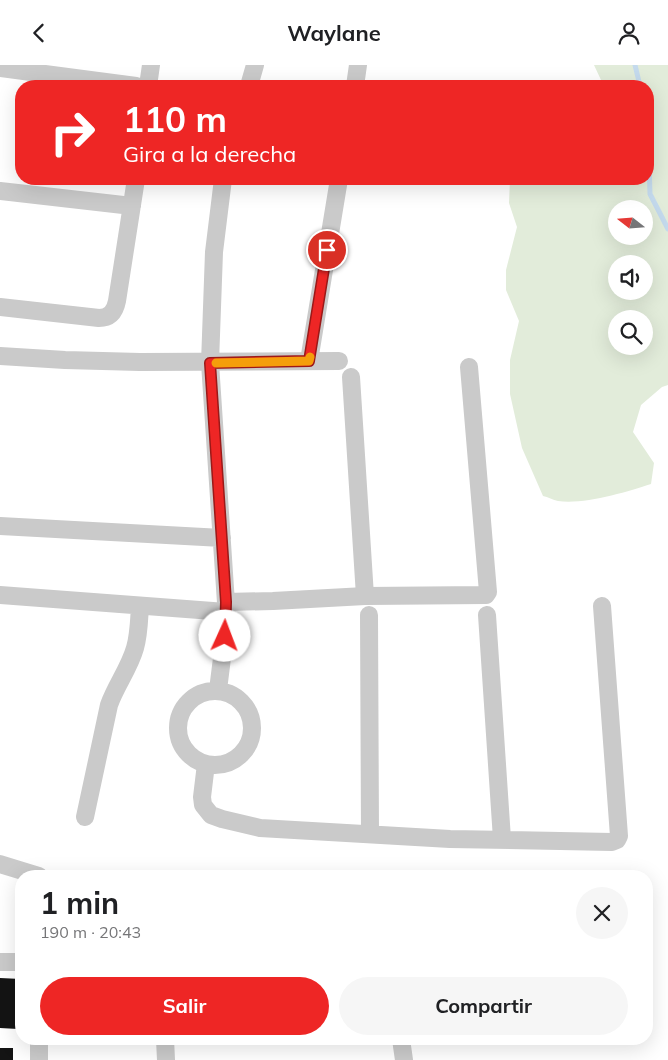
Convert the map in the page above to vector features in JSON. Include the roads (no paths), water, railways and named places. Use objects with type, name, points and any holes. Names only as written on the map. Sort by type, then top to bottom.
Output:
[{"type":"street","points":[[149,80],[151,65]]},
{"type":"street","points":[[251,80],[255,65]]},
{"type":"street","points":[[356,80],[358,65]]},
{"type":"street","points":[[0,68],[91,80]]},
{"type":"street","points":[[0,307],[104,317],[115,309],[135,185]]},
{"type":"street","points":[[218,690],[225,636],[226,607],[210,363],[214,252],[222,185]]},
{"type":"street","points":[[309,361],[338,185]]},
{"type":"street","points":[[0,191],[132,206]]},
{"type":"street","points":[[0,356],[83,361],[210,363],[339,361]]},
{"type":"street","points":[[0,595],[140,606],[226,607],[273,601],[365,596],[486,595],[488,592],[469,367]]},
{"type":"street","points":[[352,377],[365,596]]},
{"type":"street","points":[[0,526],[222,537]]},
{"type":"street","points":[[86,817],[109,705],[113,692],[126,669],[138,635],[140,606]]},
{"type":"street","points":[[206,765],[202,797],[203,805],[211,815],[260,828],[450,839],[612,842],[617,840],[619,835],[602,606]]},
{"type":"street","points":[[370,615],[370,834]]},
{"type":"street","points":[[487,615],[502,839]]},
{"type":"street","points":[[218,690],[234,696],[247,708],[252,720],[252,732],[249,744],[242,755],[231,762],[219,765],[206,765],[194,759],[185,751],[179,739],[178,727],[180,715],[186,704],[195,696],[206,691],[218,690]]},
{"type":"street","points":[[0,864],[20,870]]},
{"type":"street","points":[[0,962],[15,962]]},
{"type":"street","points":[[39,1045],[39,1060]]},
{"type":"street","points":[[165,1045],[166,1060]]},
{"type":"street","points":[[401,1045],[404,1060]]},
{"type":"waterway","points":[[635,65],[639,80]]},
{"type":"waterway","points":[[650,185],[650,194],[668,229]]}]
